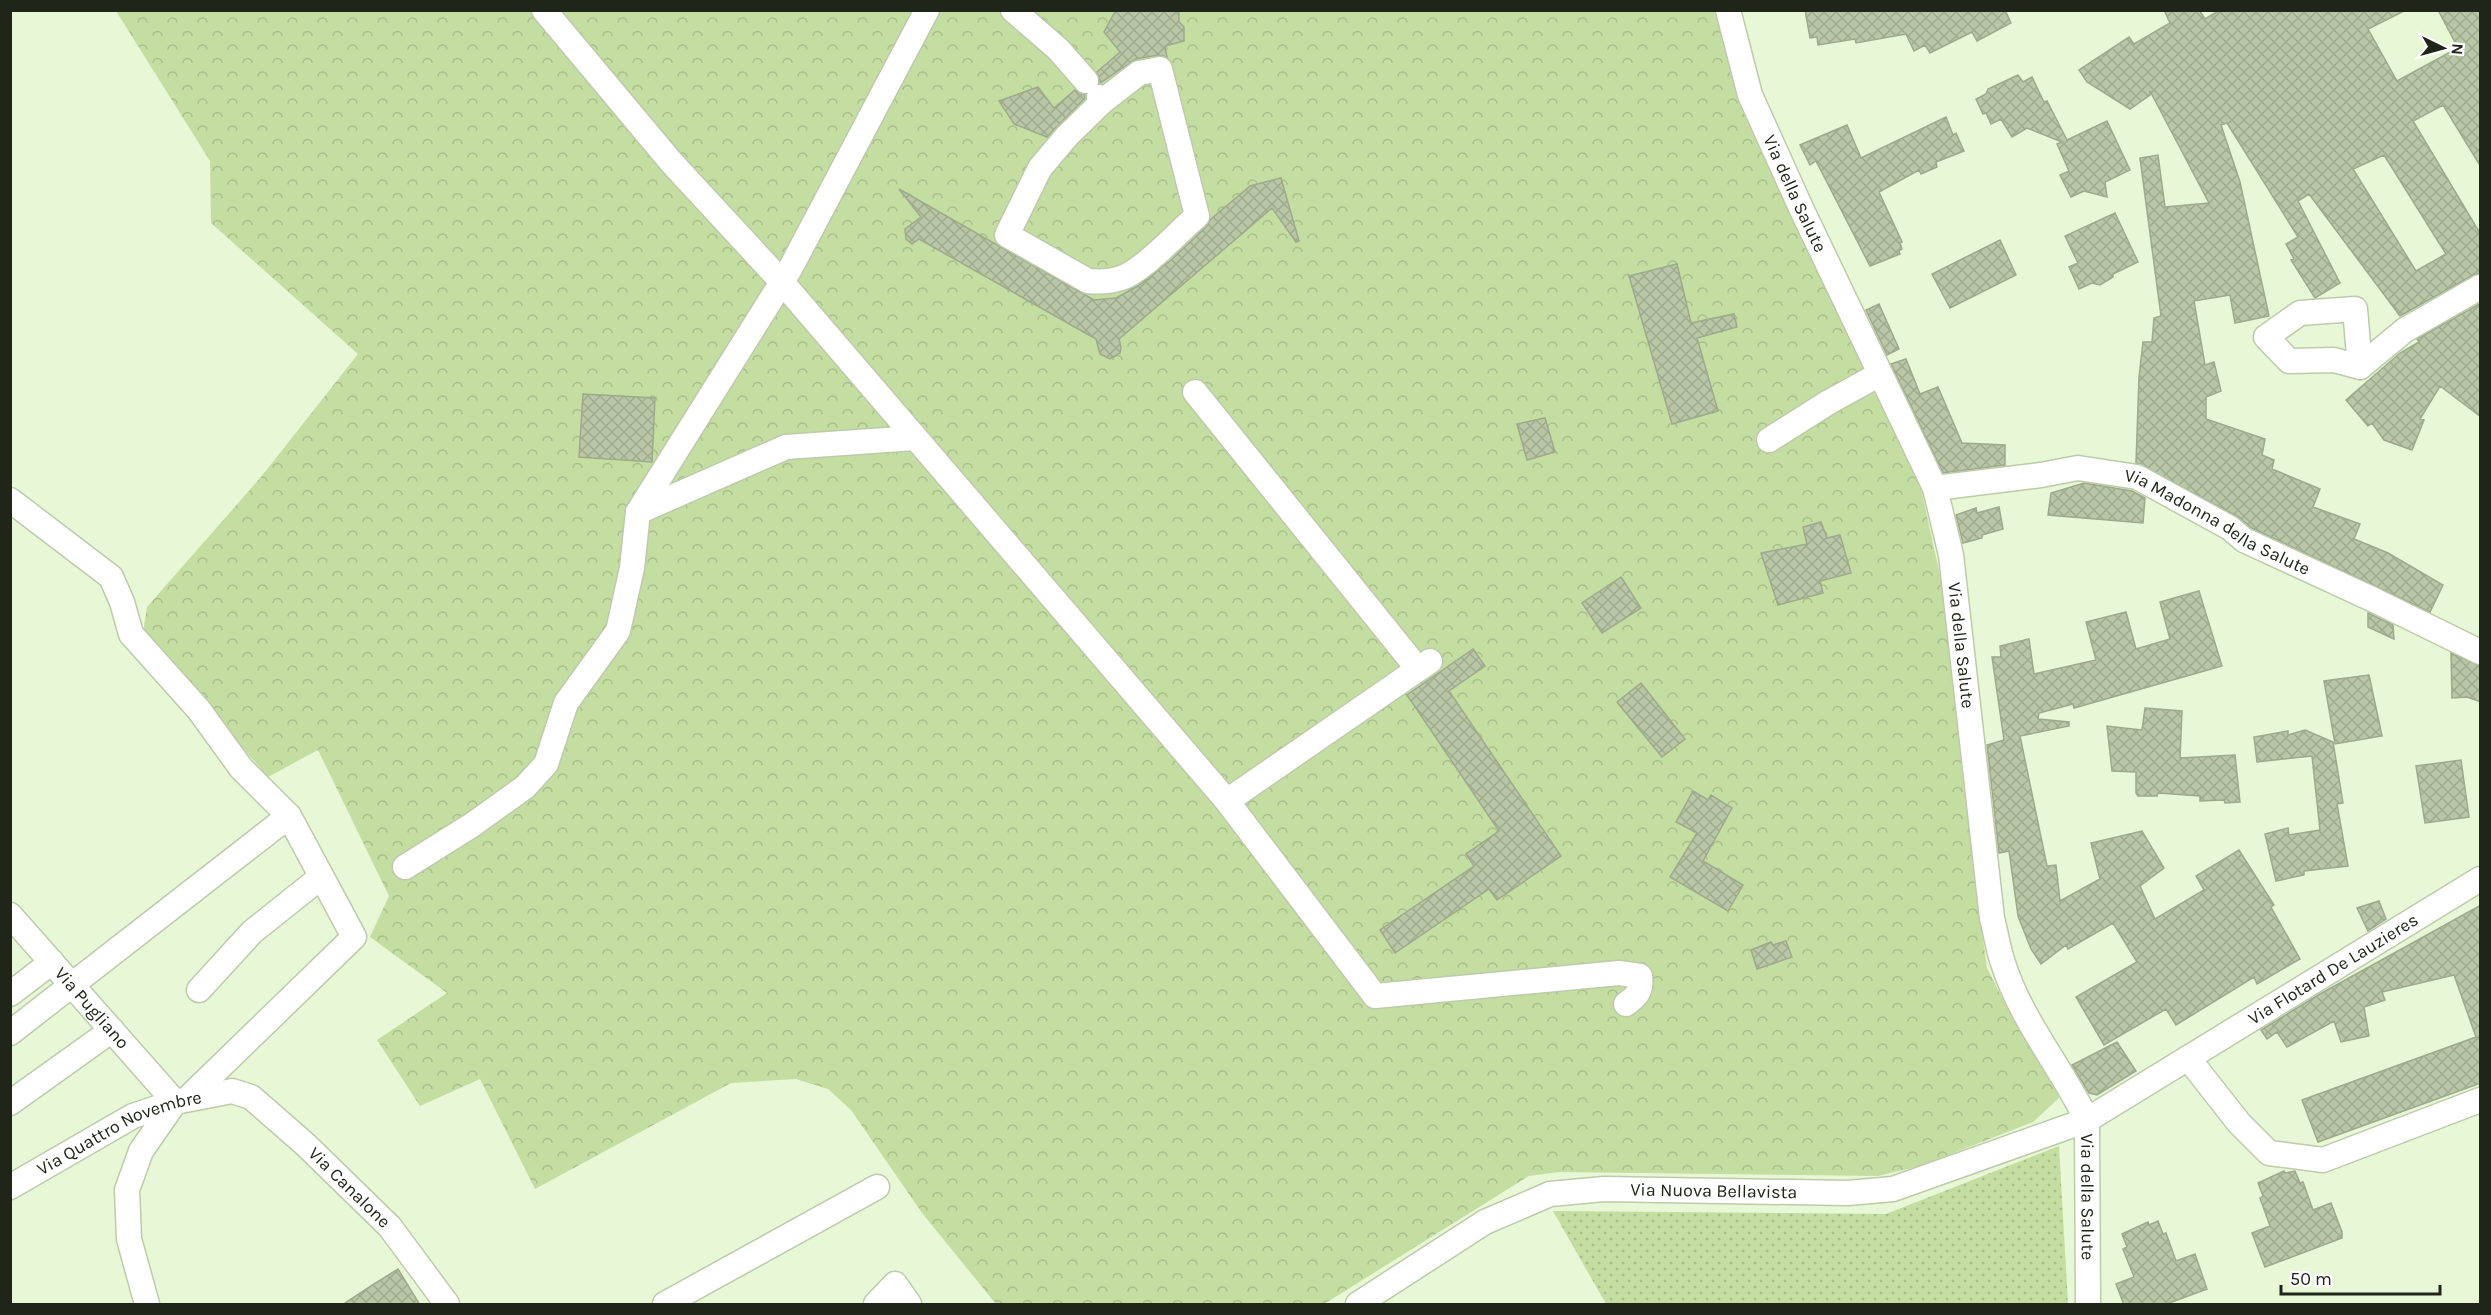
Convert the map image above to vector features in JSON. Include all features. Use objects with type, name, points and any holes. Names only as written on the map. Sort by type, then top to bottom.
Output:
[{"type":"street","points":[[544,10],[672,163],[782,282],[1227,801],[1375,996],[1619,973],[1640,976],[1641,986],[1637,996],[1626,1005]]},
{"type":"street","points":[[405,867],[472,825],[525,787],[546,764],[567,703],[618,631],[632,568],[638,512],[782,282],[927,10]]},
{"type":"street","points":[[1012,10],[1058,49],[1096,93]]},
{"type":"street","name":"Via della Salute","points":[[1728,10],[1750,94],[1801,208],[1935,488],[1951,555],[1992,918],[2000,953],[2030,1022],[2077,1099],[2087,1120],[2088,1305]]},
{"type":"street","points":[[1160,69],[1197,216],[1136,270],[1122,278],[1104,282],[1089,281],[1007,235],[1040,168],[1067,136],[1096,93],[1139,73],[1160,69]]},
{"type":"street","points":[[2360,367],[2405,330],[2481,287]]},
{"type":"street","points":[[1769,441],[1829,402],[1880,374]]},
{"type":"street","points":[[1195,392],[1424,664],[1227,801]]},
{"type":"street","points":[[638,512],[786,447],[915,438]]},
{"type":"street","name":"Via Madonna della Salute","points":[[1935,488],[2041,475],[2078,468],[2137,477],[2230,528],[2244,540],[2481,652]]},
{"type":"street","points":[[10,500],[111,577],[122,602],[131,634],[199,710],[241,768],[288,816],[354,937],[181,1100],[141,1151],[127,1190],[129,1239],[147,1305]]},
{"type":"street","points":[[10,1033],[288,816]]},
{"type":"street","points":[[199,990],[252,932],[321,877]]},
{"type":"street","name":"Via Flotard De Lauzieres","points":[[2087,1120],[2481,879]]},
{"type":"street","name":"Via Pugliano","points":[[10,915],[112,1030],[181,1100]]},
{"type":"street","points":[[10,994],[52,962]]},
{"type":"street","points":[[10,1103],[112,1030]]},
{"type":"street","points":[[2188,1058],[2239,1123],[2269,1153],[2323,1160],[2481,1100]]},
{"type":"street","name":"Via Quattro Novembre","points":[[10,1187],[133,1116],[181,1100],[232,1091]]},
{"type":"street","name":"Via Canalone","points":[[232,1091],[251,1097],[306,1145],[390,1227],[447,1305]]},
{"type":"street","name":"Via Nuova Bellavista","points":[[1358,1305],[1485,1222],[1550,1194],[1604,1189],[1848,1193],[1893,1189],[2087,1120]]},
{"type":"street","points":[[665,1305],[877,1187]]},
{"type":"street","points":[[876,1305],[895,1284],[909,1305]]},
{"type":"green space","points":[[116,11],[1719,11],[1801,233],[1921,488],[1949,617],[1976,887],[1987,968],[2009,1011],[2062,1087],[2058,1099],[2033,1122],[1920,1166],[1878,1176],[1559,1172],[1529,1176],[1324,1304],[996,1304],[922,1213],[851,1110],[828,1089],[796,1079],[731,1083],[535,1189],[480,1079],[420,1106],[377,1040],[447,993],[370,937],[389,896],[318,750],[268,777],[143,633],[147,607],[261,477],[358,354],[211,223],[210,161]]},
{"type":"green space","points":[[2059,1146],[2068,1304],[1606,1304],[1553,1211],[1886,1214]]},
{"type":"building","points":[[1116,10],[1179,10],[1179,22],[1184,27],[1184,41],[1165,46],[1167,57],[1158,55],[1136,59],[1100,83],[1097,72],[1120,52],[1104,32]]},
{"type":"building","points":[[1805,10],[2005,10],[2011,23],[1977,41],[1972,32],[1930,53],[1925,45],[1914,51],[1906,34],[1856,43],[1855,39],[1818,45],[1817,37],[1810,38]]},
{"type":"building","points":[[2164,10],[2199,10],[2205,19],[2220,10],[2406,10],[2368,29],[2397,81],[2458,48],[2438,10],[2481,10],[2481,167],[2443,105],[2413,121],[2481,235],[2481,273],[2473,275],[2400,316],[2309,194],[2298,201],[2340,283],[2315,298],[2291,260],[2294,259],[2286,244],[2298,237],[2227,123],[2221,125],[2240,182],[2269,316],[2235,323],[2230,295],[2194,301],[2205,365],[2214,362],[2221,391],[2206,397],[2206,419],[2265,439],[2262,455],[2274,460],[2272,469],[2320,489],[2313,507],[2360,524],[2354,539],[2388,553],[2443,585],[2430,612],[2252,528],[2237,516],[2136,463],[2139,377],[2143,342],[2152,342],[2154,318],[2161,316],[2140,158],[2158,155],[2165,207],[2209,203],[2150,91],[2150,95],[2130,109],[2087,82],[2079,70],[2129,37],[2134,44],[2170,23]],"holes":[[[2384,155],[2446,254],[2416,271],[2353,169]]]},
{"type":"building","points":[[2018,75],[2023,82],[2032,77],[2067,140],[2107,121],[2130,170],[2105,182],[2107,197],[2084,191],[2071,197],[2060,175],[2069,171],[2057,144],[2062,142],[2027,128],[2012,137],[2001,119],[1991,124],[1986,113],[1983,114],[1976,99],[1986,94],[1988,89]]},
{"type":"building","points":[[1038,87],[1054,108],[1075,90],[1085,95],[1085,98],[1047,137],[1014,124],[999,101]]},
{"type":"building","points":[[1946,117],[1953,135],[1956,133],[1964,151],[1936,162],[1937,167],[1921,174],[1919,170],[1879,192],[1902,242],[1900,243],[1902,249],[1899,251],[1900,254],[1870,266],[1816,161],[1810,165],[1800,145],[1847,125],[1861,158]]},
{"type":"building","points":[[1281,178],[1299,241],[1296,242],[1272,208],[1119,339],[1120,353],[1110,359],[1100,354],[1096,339],[919,239],[912,244],[906,239],[905,229],[921,217],[899,189],[1094,300],[1116,298],[1138,286],[1170,261],[1206,227],[1211,219],[1250,186]]},
{"type":"building","points":[[2115,213],[2138,262],[2113,274],[2113,277],[2100,285],[2092,283],[2079,289],[2069,267],[2078,263],[2065,236]]},
{"type":"building","points":[[2000,240],[2016,275],[1950,308],[1932,274]]},
{"type":"building","points":[[1677,264],[1691,323],[1734,314],[1737,327],[1697,338],[1718,411],[1672,424],[1629,276]]},
{"type":"building","points":[[2481,303],[2481,417],[2440,386],[2420,419],[2424,420],[2412,450],[2384,440],[2372,423],[2368,426],[2346,400],[2400,353],[2419,342],[2417,339]]},
{"type":"building","points":[[1879,304],[1899,349],[1887,355],[1866,310]]},
{"type":"building","points":[[1906,359],[1920,394],[1938,387],[1962,443],[2005,445],[2005,465],[1943,473],[1891,364]]},
{"type":"building","points":[[583,394],[655,398],[652,462],[579,457]]},
{"type":"building","points":[[1545,418],[1555,452],[1527,460],[1517,424]]},
{"type":"building","points":[[2084,483],[2132,491],[2145,498],[2143,523],[2048,515],[2051,493]]},
{"type":"building","points":[[1999,507],[2003,529],[1963,543],[1956,515],[1976,508],[1977,513]]},
{"type":"building","points":[[1821,522],[1827,538],[1840,535],[1851,573],[1820,581],[1823,593],[1778,605],[1761,553],[1807,544],[1803,527]]},
{"type":"building","points":[[1621,577],[1641,608],[1602,633],[1582,603]]},
{"type":"building","points":[[2199,591],[2222,666],[2074,708],[2073,704],[2039,713],[2038,719],[2069,722],[2069,726],[2020,736],[2047,866],[2056,865],[2060,901],[2100,879],[2091,843],[2142,831],[2164,868],[2140,886],[2155,919],[2204,890],[2196,876],[2239,850],[2274,905],[2271,907],[2300,959],[2257,984],[2254,977],[2176,1025],[2166,1009],[2104,1045],[2076,997],[2137,962],[2113,923],[2068,949],[2066,945],[2041,964],[2031,949],[2018,916],[2009,851],[1999,853],[1987,745],[2004,740],[1992,657],[2001,657],[2000,646],[2029,639],[2034,674],[2096,660],[2086,622],[2126,612],[2136,649],[2170,639],[2160,602]]},
{"type":"building","points":[[2368,613],[2393,625],[2394,639],[2368,627]]},
{"type":"building","points":[[1473,649],[1485,666],[1449,691],[1561,856],[1497,900],[1489,889],[1395,953],[1380,930],[1474,866],[1466,854],[1499,831],[1407,695]]},
{"type":"building","points":[[2451,653],[2481,666],[2481,702],[2467,697],[2452,698]]},
{"type":"building","points":[[2369,675],[2382,736],[2335,744],[2324,681]]},
{"type":"building","points":[[1641,683],[1685,739],[1662,757],[1617,702]]},
{"type":"building","points":[[2145,708],[2182,711],[2180,758],[2235,755],[2240,802],[2200,801],[2200,796],[2158,793],[2157,796],[2138,796],[2136,772],[2112,771],[2107,726],[2142,730]]},
{"type":"building","points":[[2305,730],[2333,742],[2343,803],[2337,804],[2348,866],[2304,871],[2304,875],[2276,881],[2265,834],[2288,828],[2289,835],[2320,830],[2312,756],[2257,762],[2254,737],[2288,731],[2288,735]]},
{"type":"building","points":[[2461,760],[2469,817],[2425,823],[2416,766]]},
{"type":"building","points":[[1693,791],[1708,800],[1711,795],[1732,808],[1703,861],[1743,885],[1728,911],[1670,877],[1697,833],[1676,822]]},
{"type":"building","points":[[2379,901],[2386,919],[2368,931],[2357,908]]},
{"type":"building","points":[[2481,905],[2481,1083],[2318,1142],[2302,1100],[2476,1037],[2454,975],[2382,992],[2385,1000],[2364,1007],[2369,1036],[2341,1042],[2334,1021],[2287,1047],[2277,1032],[2267,1039],[2261,1030],[2320,994]]},
{"type":"building","points":[[1786,941],[1792,957],[1757,969],[1751,950],[1771,942],[1773,945]]},
{"type":"building","points":[[2117,1042],[2136,1071],[2097,1095],[2089,1093],[2072,1065]]},
{"type":"building","points":[[2284,1171],[2285,1173],[2295,1171],[2300,1183],[2303,1182],[2313,1210],[2331,1203],[2342,1238],[2265,1267],[2252,1233],[2270,1226],[2260,1198],[2263,1196],[2258,1183]]},
{"type":"building","points":[[2158,1221],[2163,1234],[2166,1233],[2176,1261],[2195,1254],[2207,1289],[2164,1305],[2124,1305],[2116,1284],[2134,1277],[2123,1249],[2127,1247],[2122,1234],[2148,1222],[2149,1225]]},
{"type":"building","points":[[398,1269],[420,1305],[342,1305],[371,1286]]}]
